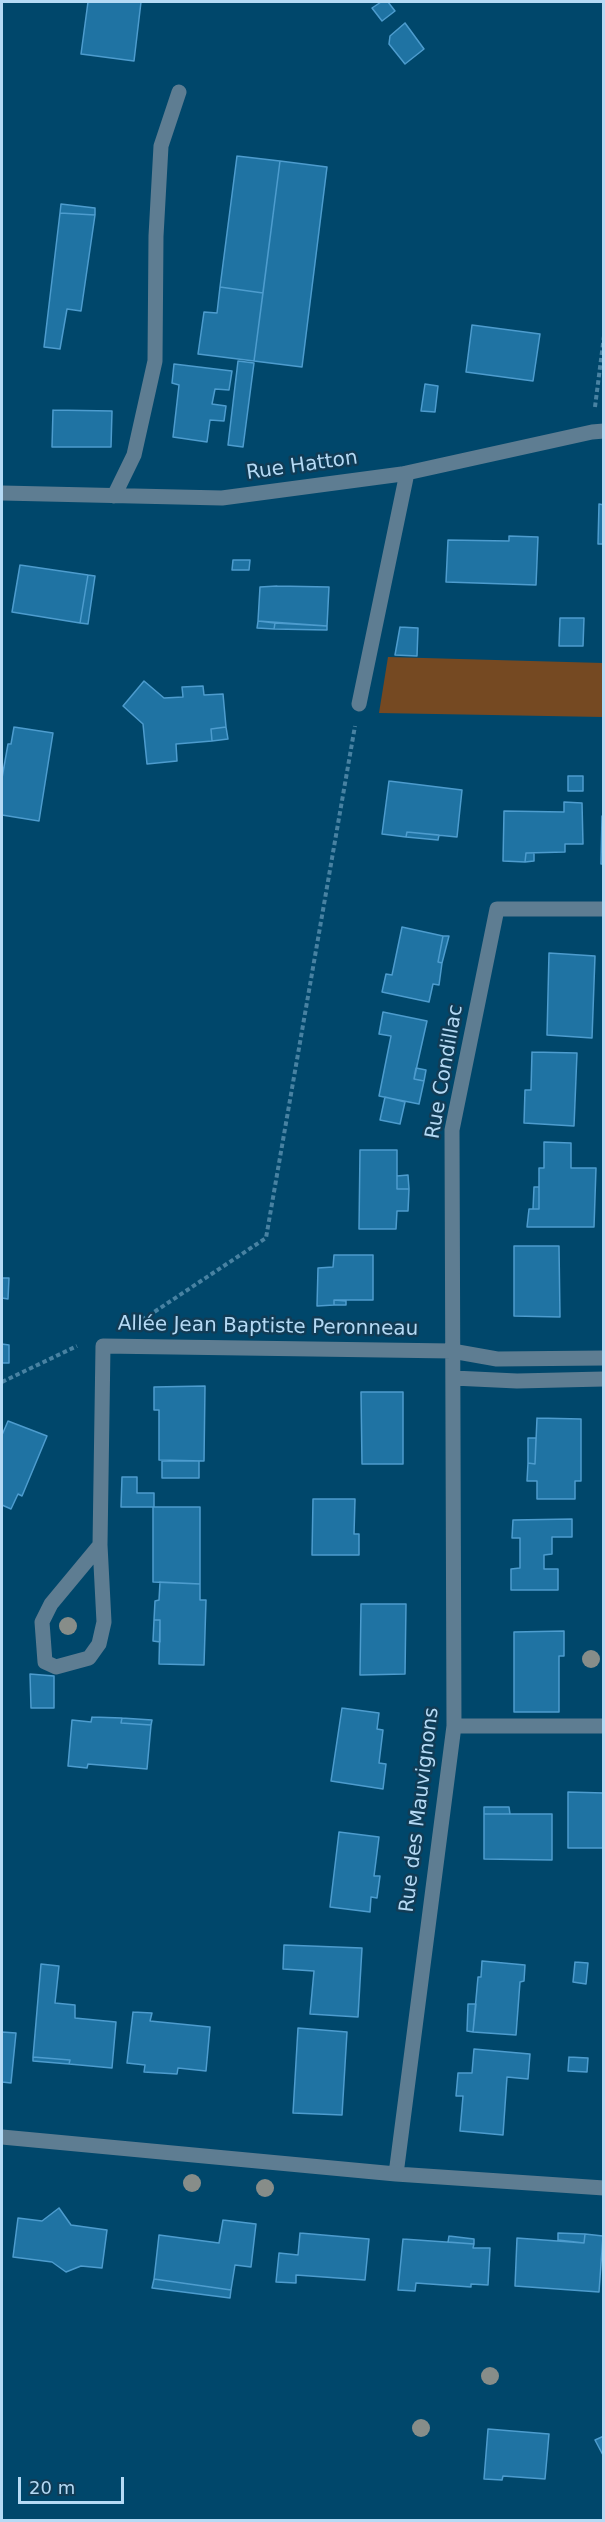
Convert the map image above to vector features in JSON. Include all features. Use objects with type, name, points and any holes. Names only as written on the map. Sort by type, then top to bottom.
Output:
[{"type":"street","points":[[114,496],[134,454],[155,361],[156,236],[161,146],[179,92]]},
{"type":"street","name":"Rue Hatton","points":[[2,493],[222,498],[407,473],[598,431]]},
{"type":"street","points":[[359,704],[407,473]]},
{"type":"street","name":"Rue Condillac","points":[[452,1351],[452,1130],[497,909],[603,909]]},
{"type":"street","name":"Allée Jean Baptiste Peronneau","points":[[100,1545],[51,1604],[42,1622],[45,1662],[56,1667],[89,1658],[99,1644],[104,1622],[100,1545],[103,1346],[452,1351]]},
{"type":"street","points":[[452,1351],[497,1359],[603,1358]]},
{"type":"street","name":"Rue des Mauvignons","points":[[396,2174],[454,1726],[452,1351]]},
{"type":"street","points":[[453,1378],[517,1382],[603,1379]]},
{"type":"street","points":[[454,1726],[603,1726]]},
{"type":"street","points":[[2,2137],[396,2174],[603,2188]]},
{"type":"path","points":[[598,431],[603,336]]},
{"type":"path","points":[[141,1321],[266,1238],[359,704]]},
{"type":"path","points":[[2,1382],[77,1346],[103,1346]]},
{"type":"shaded area","points":[[388,657],[603,663],[603,717],[379,713]]},
{"type":"building","points":[[88,2],[141,2],[134,61],[81,54]]},
{"type":"building","points":[[381,2],[388,2],[395,11],[382,21],[372,8]]},
{"type":"building","points":[[405,23],[424,49],[405,64],[389,44],[390,36]]},
{"type":"building","points":[[237,156],[280,161],[263,293],[220,287]]},
{"type":"building","points":[[280,161],[327,167],[302,367],[254,361]]},
{"type":"building","points":[[61,204],[95,208],[95,215],[60,213]]},
{"type":"building","points":[[60,213],[95,215],[81,311],[67,309],[60,349],[44,347]]},
{"type":"building","points":[[220,287],[263,293],[254,361],[198,354],[204,312],[217,313]]},
{"type":"building","points":[[472,325],[540,334],[533,381],[466,372]]},
{"type":"building","points":[[238,361],[254,363],[243,447],[228,445]]},
{"type":"building","points":[[174,364],[232,371],[229,390],[215,389],[212,404],[226,406],[224,421],[210,420],[207,442],[173,437],[179,385],[172,383]]},
{"type":"building","points":[[425,384],[438,386],[435,412],[421,411]]},
{"type":"building","points":[[53,410],[112,411],[111,447],[52,447]]},
{"type":"building","points":[[599,504],[604,505],[604,544],[598,544]]},
{"type":"building","points":[[509,536],[538,537],[536,585],[446,582],[448,540],[509,541]]},
{"type":"building","points":[[233,560],[250,560],[249,570],[232,570]]},
{"type":"building","points":[[20,565],[88,575],[80,623],[12,612]]},
{"type":"building","points":[[88,575],[95,576],[88,624],[80,623]]},
{"type":"building","points":[[260,587],[329,587],[327,626],[258,621]]},
{"type":"building","points":[[560,618],[584,618],[583,646],[559,646]]},
{"type":"building","points":[[258,621],[275,623],[274,629],[257,628]]},
{"type":"building","points":[[275,623],[327,626],[327,630],[274,629]]},
{"type":"building","points":[[400,627],[418,628],[417,656],[395,655]]},
{"type":"building","points":[[144,681],[164,698],[183,697],[182,687],[203,686],[204,695],[223,694],[226,727],[211,729],[212,741],[176,744],[177,761],[147,764],[143,724],[123,706]]},
{"type":"building","points":[[14,727],[53,733],[39,821],[2,815],[2,778],[8,744],[11,744]]},
{"type":"building","points":[[226,727],[228,739],[212,741],[211,729]]},
{"type":"building","points":[[568,776],[583,776],[583,791],[568,791]]},
{"type":"building","points":[[389,781],[462,790],[457,837],[407,832],[406,837],[382,834]]},
{"type":"building","points":[[564,802],[582,803],[583,844],[565,844],[565,852],[526,853],[525,862],[503,861],[504,811],[564,812]]},
{"type":"building","points":[[602,816],[604,816],[604,864],[601,864]]},
{"type":"building","points":[[407,832],[439,835],[438,840],[406,837]]},
{"type":"building","points":[[526,853],[534,853],[534,861],[525,862]]},
{"type":"building","points":[[402,927],[443,936],[438,962],[442,963],[439,985],[433,984],[429,1002],[382,992],[386,974],[392,975]]},
{"type":"building","points":[[443,936],[449,936],[442,963],[438,962]]},
{"type":"building","points":[[549,953],[595,956],[592,1038],[547,1035]]},
{"type":"building","points":[[383,1012],[427,1021],[414,1079],[424,1081],[419,1104],[379,1096],[391,1036],[379,1034]]},
{"type":"building","points":[[532,1052],[577,1053],[574,1126],[524,1123],[525,1090],[531,1090]]},
{"type":"building","points":[[416,1068],[426,1070],[424,1081],[414,1079]]},
{"type":"building","points":[[385,1097],[405,1102],[400,1124],[380,1120]]},
{"type":"building","points":[[544,1142],[571,1143],[571,1168],[596,1168],[594,1227],[527,1227],[529,1209],[539,1209],[539,1168],[544,1168]]},
{"type":"building","points":[[360,1150],[397,1150],[397,1189],[409,1189],[408,1211],[397,1211],[396,1229],[359,1229]]},
{"type":"building","points":[[408,1175],[409,1189],[397,1189],[397,1176]]},
{"type":"building","points":[[534,1187],[539,1187],[539,1209],[533,1209]]},
{"type":"building","points":[[514,1246],[559,1246],[560,1317],[514,1316]]},
{"type":"building","points":[[334,1255],[373,1255],[373,1300],[334,1300],[334,1305],[317,1306],[318,1268],[333,1267]]},
{"type":"building","points":[[2,1278],[9,1278],[8,1299],[2,1298]]},
{"type":"building","points":[[334,1300],[346,1301],[346,1305],[334,1305]]},
{"type":"building","points":[[2,1344],[9,1345],[9,1363],[2,1363]]},
{"type":"building","points":[[205,1386],[204,1461],[159,1460],[159,1410],[154,1410],[154,1387]]},
{"type":"building","points":[[361,1392],[403,1392],[403,1464],[362,1464]]},
{"type":"building","points":[[537,1418],[581,1419],[581,1481],[575,1481],[575,1499],[537,1499],[537,1481],[527,1481],[528,1463],[535,1464]]},
{"type":"building","points":[[8,1421],[47,1436],[22,1496],[18,1494],[11,1509],[2,1505],[2,1435]]},
{"type":"building","points":[[528,1438],[536,1438],[535,1464],[528,1463]]},
{"type":"building","points":[[162,1461],[199,1461],[199,1478],[162,1478]]},
{"type":"building","points":[[122,1477],[137,1477],[137,1493],[154,1493],[154,1507],[200,1507],[200,1584],[153,1582],[153,1507],[121,1507]]},
{"type":"building","points":[[313,1499],[355,1499],[354,1534],[359,1534],[359,1555],[312,1555]]},
{"type":"building","points":[[572,1519],[572,1537],[552,1537],[552,1554],[544,1555],[544,1569],[558,1569],[558,1590],[511,1590],[511,1569],[520,1568],[520,1538],[512,1538],[513,1520]]},
{"type":"building","points":[[160,1582],[200,1584],[200,1600],[206,1600],[204,1665],[159,1664],[160,1620],[154,1620],[155,1601],[159,1600]]},
{"type":"building","points":[[361,1604],[406,1604],[405,1674],[360,1675]]},
{"type":"building","points":[[154,1620],[160,1620],[160,1642],[153,1641]]},
{"type":"building","points":[[564,1631],[564,1656],[559,1656],[559,1712],[514,1712],[514,1632]]},
{"type":"building","points":[[30,1674],[54,1676],[54,1708],[31,1708]]},
{"type":"building","points":[[342,1708],[379,1713],[377,1729],[383,1730],[379,1763],[386,1764],[383,1789],[331,1781]]},
{"type":"building","points":[[92,1717],[122,1718],[121,1723],[151,1725],[147,1769],[88,1764],[87,1768],[68,1766],[72,1720],[91,1722]]},
{"type":"building","points":[[122,1718],[152,1720],[151,1725],[121,1723]]},
{"type":"building","points":[[568,1792],[604,1793],[604,1848],[568,1848]]},
{"type":"building","points":[[484,1807],[509,1807],[510,1814],[484,1814]]},
{"type":"building","points":[[484,1814],[552,1814],[552,1860],[484,1859]]},
{"type":"building","points":[[339,1832],[379,1837],[374,1876],[380,1876],[377,1898],[371,1897],[370,1912],[330,1907]]},
{"type":"building","points":[[284,1945],[362,1948],[358,2017],[310,2014],[314,1971],[283,1969]]},
{"type":"building","points":[[482,1961],[525,1965],[524,1981],[520,1982],[516,2035],[473,2032],[478,1977],[481,1977]]},
{"type":"building","points":[[575,1962],[588,1963],[586,1984],[573,1982]]},
{"type":"building","points":[[41,1964],[59,1966],[55,2003],[75,2005],[75,2018],[116,2022],[112,2068],[69,2064],[70,2060],[33,2057]]},
{"type":"building","points":[[468,2004],[476,2004],[473,2032],[467,2031]]},
{"type":"building","points":[[133,2012],[152,2013],[150,2021],[210,2027],[206,2071],[178,2068],[177,2074],[144,2072],[145,2065],[127,2063]]},
{"type":"building","points":[[298,2028],[347,2032],[342,2115],[293,2113]]},
{"type":"building","points":[[2,2032],[16,2033],[11,2083],[2,2082]]},
{"type":"building","points":[[474,2049],[530,2054],[528,2079],[507,2077],[503,2135],[460,2131],[463,2096],[456,2096],[458,2073],[472,2073]]},
{"type":"building","points":[[33,2057],[70,2060],[69,2064],[33,2061]]},
{"type":"building","points":[[569,2057],[588,2058],[587,2072],[568,2071]]},
{"type":"building","points":[[59,2208],[71,2225],[107,2230],[102,2268],[81,2266],[66,2272],[52,2262],[13,2257],[18,2218],[42,2221]]},
{"type":"building","points":[[223,2220],[256,2224],[251,2267],[235,2265],[231,2290],[154,2279],[159,2235],[219,2243]]},
{"type":"building","points":[[300,2233],[369,2239],[365,2280],[296,2275],[296,2283],[276,2282],[279,2253],[298,2255]]},
{"type":"building","points":[[558,2233],[585,2234],[584,2243],[558,2240]]},
{"type":"building","points":[[585,2234],[603,2236],[599,2292],[515,2286],[517,2238],[584,2243]]},
{"type":"building","points":[[449,2236],[474,2239],[474,2244],[448,2242]]},
{"type":"building","points":[[403,2239],[474,2244],[473,2248],[490,2248],[488,2285],[471,2284],[471,2287],[416,2283],[415,2291],[398,2290]]},
{"type":"building","points":[[154,2279],[231,2290],[230,2298],[152,2288]]},
{"type":"building","points":[[488,2429],[549,2434],[545,2479],[503,2476],[502,2480],[484,2479]]},
{"type":"building","points":[[604,2436],[604,2457],[595,2440]]}]
